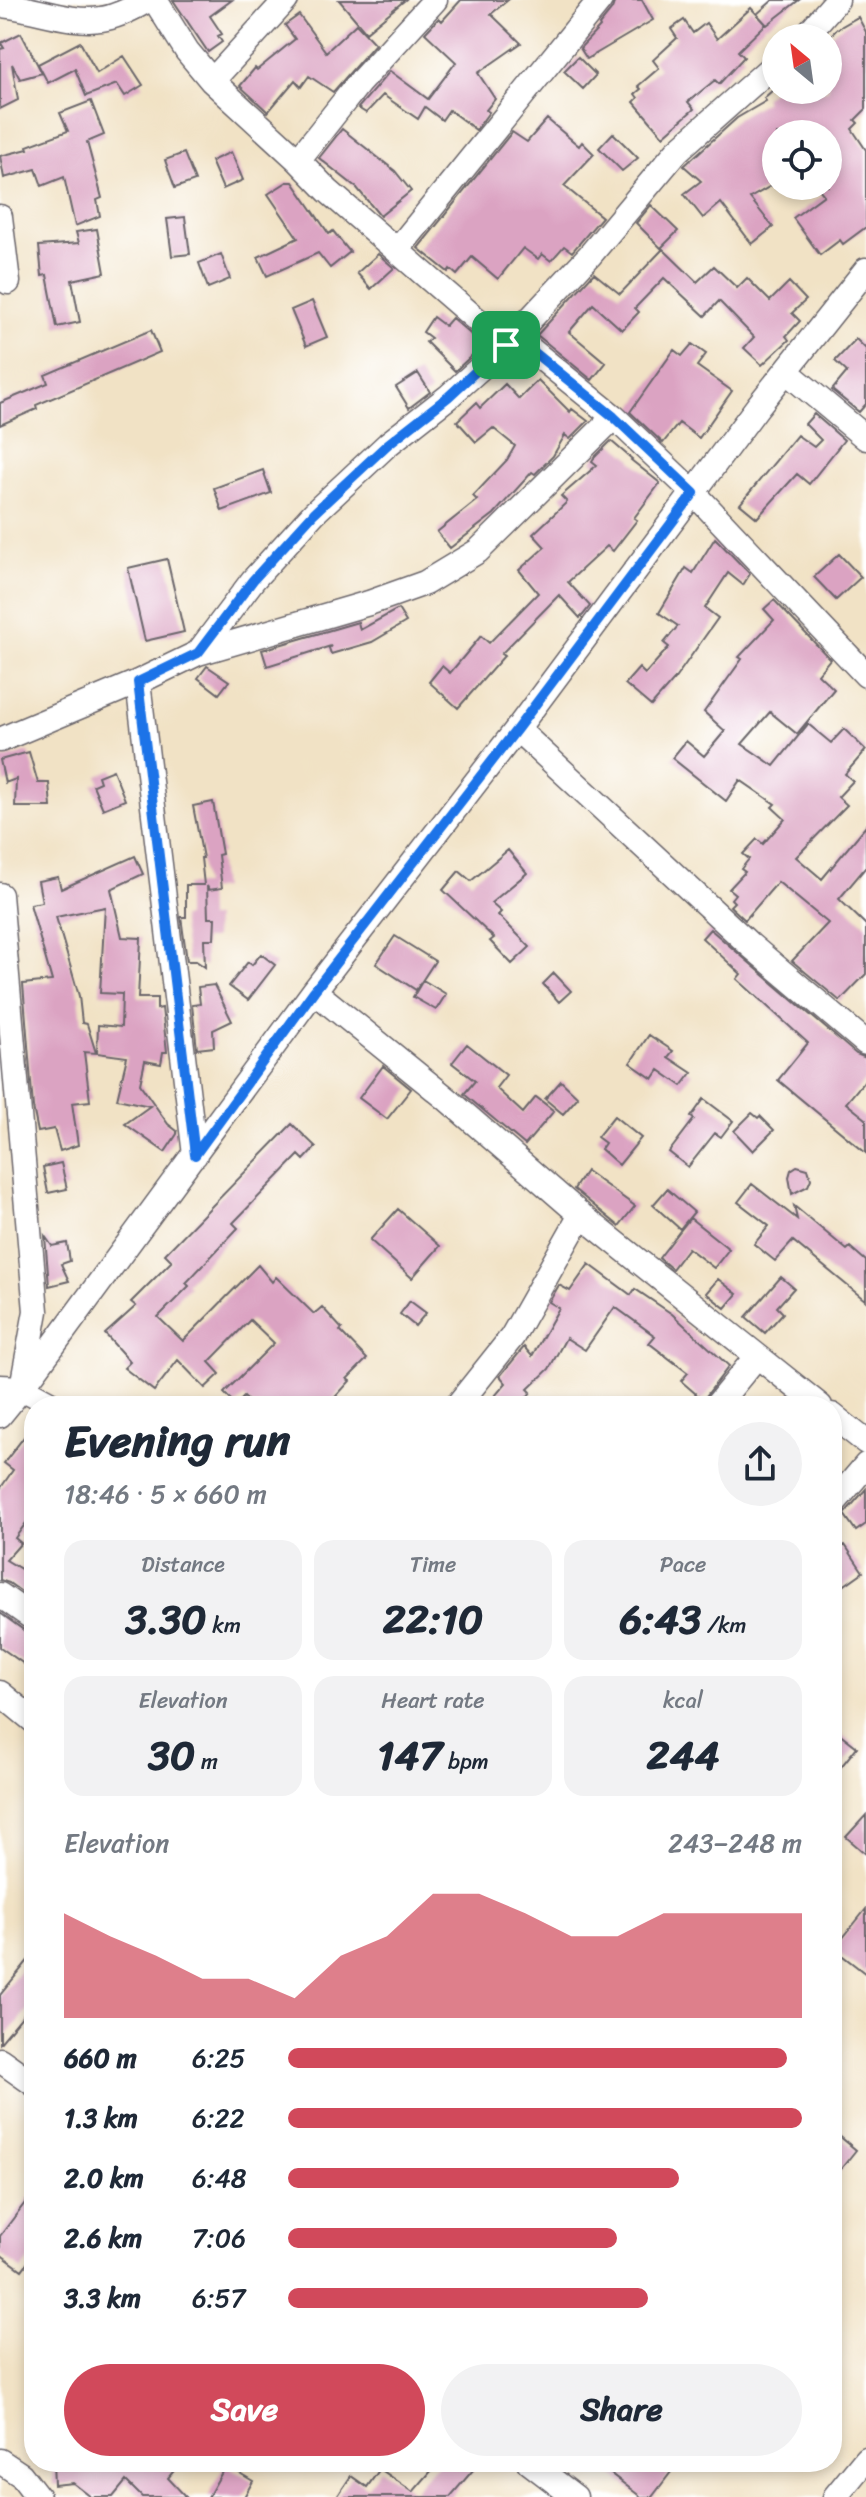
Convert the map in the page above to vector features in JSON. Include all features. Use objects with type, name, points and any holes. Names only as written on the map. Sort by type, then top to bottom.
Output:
[{"type":"street","points":[[0,5],[100,20],[152,0],[212,81],[328,191],[510,340],[614,417],[694,493],[866,675]]},
{"type":"street","points":[[212,81],[286,0]]},
{"type":"street","points":[[298,160],[358,84],[435,0]]},
{"type":"street","points":[[397,250],[600,0]]},
{"type":"street","points":[[816,24],[837,0]]},
{"type":"street","points":[[198,653],[253,580],[314,513],[388,444],[448,397],[510,340],[590,255],[677,151],[762,75]]},
{"type":"street","points":[[0,217],[8,282]]},
{"type":"street","points":[[11,1388],[195,1155],[314,991],[517,729],[758,406],[866,270]]},
{"type":"street","points":[[787,372],[866,438]]},
{"type":"street","points":[[0,740],[138,682],[198,653],[369,603],[425,583],[478,551],[614,417]]},
{"type":"street","points":[[138,682],[195,1155]]},
{"type":"street","points":[[517,729],[750,945],[866,1043]]},
{"type":"street","points":[[0,895],[36,1311],[0,1415]]},
{"type":"street","points":[[314,991],[446,1098],[581,1215],[807,1396]]},
{"type":"street","points":[[465,1396],[512,1337],[581,1215]]},
{"type":"street","points":[[724,1396],[757,1356]]},
{"type":"street","points":[[11,1388],[31,1396]]},
{"type":"street","points":[[842,1423],[866,1442]]},
{"type":"street","points":[[842,1493],[866,1465]]},
{"type":"street","points":[[0,1595],[24,1612]]},
{"type":"street","points":[[0,1693],[24,1713]]},
{"type":"street","points":[[0,2060],[24,2077]]},
{"type":"street","points":[[835,2497],[866,2459]]},
{"type":"street","points":[[0,2461],[21,2475],[38,2497]]},
{"type":"street","points":[[542,2472],[575,2497]]},
{"type":"building","points":[[173,0],[232,0],[210,16],[222,34],[218,36],[222,42],[208,52]]},
{"type":"building","points":[[339,0],[405,0],[366,32]]},
{"type":"building","points":[[461,0],[508,0],[491,14],[521,43],[478,73],[495,99],[476,130],[449,110],[442,120],[425,107],[418,119],[383,95],[366,113],[358,108],[390,71],[428,99],[456,62],[425,33],[439,18],[442,21]]},
{"type":"building","points":[[615,0],[642,0],[653,20],[587,59],[580,48],[600,27]]},
{"type":"building","points":[[773,0],[799,0],[768,24],[757,14]]},
{"type":"building","points":[[751,8],[766,24],[762,24],[762,28],[738,51],[744,57],[719,84],[715,80],[688,102],[694,109],[663,136],[634,102],[638,98],[635,94],[641,89],[638,86],[659,68],[653,60],[677,38],[671,29],[684,20],[693,33],[706,23],[717,39]]},
{"type":"building","points":[[299,15],[326,52],[356,24],[375,44],[333,92],[309,76],[301,87],[295,80],[268,112],[240,86],[255,68],[257,70],[295,39],[285,25]]},
{"type":"building","points":[[858,17],[866,32],[866,109],[855,120],[858,123],[852,129],[866,150],[866,227],[843,244],[840,240],[820,255],[793,218],[817,200],[842,200],[842,120],[762,120],[762,191],[750,198],[773,227],[752,244],[721,203],[703,218],[684,194],[701,181],[684,166],[737,118],[762,103],[842,104],[842,26]]},
{"type":"building","points":[[21,33],[42,73],[20,79],[12,64],[18,100],[0,109],[0,49],[4,48],[1,43]]},
{"type":"building","points":[[80,42],[97,73],[124,56],[143,85],[125,96],[117,84],[86,96],[75,69],[48,83],[38,64]]},
{"type":"building","points":[[578,57],[596,75],[583,89],[564,71]]},
{"type":"building","points":[[91,101],[104,135],[87,142],[102,198],[97,200],[100,216],[75,226],[64,177],[42,186],[36,169],[4,178],[0,156],[28,149],[27,146],[68,131],[60,113]]},
{"type":"building","points":[[547,119],[579,146],[582,142],[594,154],[564,186],[602,217],[572,252],[564,246],[551,261],[542,254],[538,259],[523,248],[498,279],[472,257],[457,275],[450,269],[448,272],[418,248],[512,132],[527,142]]},
{"type":"building","points":[[342,129],[395,171],[411,191],[380,216],[357,188],[319,158]]},
{"type":"building","points":[[613,133],[638,158],[622,171],[599,148]]},
{"type":"building","points":[[231,152],[243,180],[223,189],[211,161]]},
{"type":"building","points":[[184,153],[195,181],[175,188],[165,160]]},
{"type":"building","points":[[287,182],[293,182],[329,234],[333,231],[350,252],[330,268],[318,253],[267,276],[258,257],[298,238],[268,194]]},
{"type":"building","points":[[651,205],[678,231],[661,248],[636,223]]},
{"type":"building","points":[[185,217],[190,254],[172,256],[167,219]]},
{"type":"building","points":[[97,229],[105,273],[72,280],[80,322],[57,327],[47,275],[42,276],[39,246],[79,243],[76,232]]},
{"type":"building","points":[[663,249],[697,282],[714,266],[737,288],[747,278],[770,301],[789,282],[806,300],[792,313],[800,321],[786,336],[789,340],[762,365],[744,348],[754,337],[719,301],[705,316],[664,278],[635,308],[639,312],[622,330],[593,304],[569,332],[606,363],[592,380],[537,335],[594,273],[620,294]]},
{"type":"building","points":[[221,254],[230,279],[208,288],[199,263]]},
{"type":"building","points":[[378,254],[394,268],[371,289],[357,273]]},
{"type":"building","points":[[312,301],[327,337],[306,346],[291,310]]},
{"type":"building","points":[[433,317],[445,326],[452,318],[483,345],[455,371],[426,342],[431,338],[423,332]]},
{"type":"building","points":[[151,330],[160,352],[36,405],[37,409],[0,425],[0,403],[48,383],[45,375]]},
{"type":"building","points":[[856,339],[866,349],[866,404],[859,412],[832,390],[847,372],[835,361]]},
{"type":"building","points":[[692,344],[706,354],[697,366],[732,391],[699,438],[679,423],[663,443],[630,412],[674,350],[682,356]]},
{"type":"building","points":[[418,373],[430,392],[409,408],[396,387]]},
{"type":"building","points":[[538,380],[570,412],[572,409],[588,421],[570,439],[565,435],[553,456],[535,474],[532,472],[494,514],[450,548],[437,532],[477,500],[473,496],[507,460],[515,446],[493,428],[476,442],[457,421],[476,403],[480,408],[505,384],[519,399]]},
{"type":"building","points":[[814,414],[844,440],[809,484],[797,474],[757,518],[740,504],[797,435],[814,447],[821,440],[805,424]]},
{"type":"building","points":[[611,441],[660,483],[613,551],[607,546],[568,582],[590,606],[580,618],[559,595],[501,654],[504,656],[458,708],[429,682],[442,666],[450,673],[481,636],[489,643],[538,593],[519,570],[545,547],[533,534],[567,502],[561,496],[597,465],[592,461]]},
{"type":"building","points":[[263,470],[271,493],[222,511],[214,488]]},
{"type":"building","points":[[715,538],[750,574],[743,585],[728,573],[705,608],[718,618],[674,680],[651,706],[625,684],[639,668],[645,674],[669,647],[664,643],[678,626],[659,613],[686,568],[693,573]]},
{"type":"building","points":[[839,554],[861,577],[836,600],[814,577]]},
{"type":"building","points":[[167,559],[184,632],[145,641],[128,568]]},
{"type":"building","points":[[774,600],[830,659],[818,674],[834,689],[797,734],[770,712],[742,744],[774,766],[808,724],[831,743],[844,729],[866,750],[845,774],[853,781],[838,797],[847,805],[796,857],[822,879],[866,826],[866,867],[839,899],[866,925],[866,974],[840,1001],[792,961],[828,923],[778,882],[745,920],[730,906],[735,894],[729,889],[745,872],[741,869],[749,859],[743,854],[757,839],[763,844],[785,819],[772,807],[775,804],[740,780],[726,801],[672,758],[686,741],[704,756],[725,731],[704,712],[742,659],[739,657],[774,620],[764,609]]},
{"type":"building","points":[[398,609],[406,622],[372,642],[331,654],[331,646],[267,666],[262,650],[358,622],[360,630]]},
{"type":"building","points":[[207,666],[229,681],[219,694],[198,678]]},
{"type":"building","points":[[29,752],[38,783],[49,783],[51,807],[15,807],[16,779],[5,783],[0,760]]},
{"type":"building","points":[[113,770],[125,800],[103,809],[93,785],[100,782],[98,776]]},
{"type":"building","points":[[213,802],[222,854],[218,855],[222,888],[209,890],[207,886],[208,918],[215,918],[214,939],[204,939],[205,967],[196,961],[187,961],[181,917],[186,917],[186,885],[204,885],[203,858],[193,806]]},
{"type":"building","points":[[508,850],[527,873],[491,903],[501,912],[498,915],[530,947],[512,964],[490,941],[494,938],[443,890],[459,871],[471,881]]},
{"type":"building","points":[[135,856],[143,874],[111,889],[122,937],[141,938],[138,998],[157,998],[157,1009],[162,1008],[167,1052],[163,1052],[161,1064],[145,1061],[140,1084],[177,1134],[165,1152],[125,1124],[150,1106],[117,1099],[127,1057],[97,1053],[98,1025],[121,1027],[122,994],[100,993],[105,907],[56,917],[79,996],[82,1023],[87,1024],[96,1053],[84,1052],[90,1101],[72,1103],[78,1145],[60,1151],[54,1129],[38,1132],[33,1107],[23,984],[52,981],[30,904],[42,902],[38,881],[58,877],[61,889]]},
{"type":"building","points":[[710,929],[856,1054],[866,1058],[866,1079],[846,1103],[866,1119],[866,1153],[778,1080],[808,1043],[737,979],[741,974],[702,938]]},
{"type":"building","points":[[395,936],[435,961],[416,990],[376,964]]},
{"type":"building","points":[[261,954],[275,965],[248,1000],[229,986],[248,962],[252,965]]},
{"type":"building","points":[[554,973],[571,991],[559,1002],[543,984]]},
{"type":"building","points":[[423,980],[446,994],[436,1010],[413,997]]},
{"type":"building","points":[[214,985],[232,1021],[213,1030],[214,1047],[197,1049],[192,1005],[200,1004],[198,987]]},
{"type":"building","points":[[649,1035],[673,1051],[668,1057],[692,1073],[682,1086],[659,1070],[653,1079],[630,1063]]},
{"type":"building","points":[[467,1044],[506,1075],[496,1088],[523,1113],[536,1097],[554,1111],[525,1145],[464,1094],[475,1081],[452,1063]]},
{"type":"building","points":[[383,1066],[411,1089],[387,1119],[359,1098]]},
{"type":"building","points":[[561,1081],[578,1097],[563,1114],[545,1099]]},
{"type":"building","points":[[704,1099],[733,1121],[721,1137],[715,1133],[688,1167],[669,1152],[694,1119],[691,1117]]},
{"type":"building","points":[[752,1113],[758,1118],[760,1116],[774,1130],[753,1151],[734,1131]]},
{"type":"building","points":[[614,1116],[641,1138],[619,1165],[601,1149],[605,1143],[597,1137]]},
{"type":"building","points":[[292,1124],[316,1147],[304,1160],[299,1155],[233,1223],[238,1228],[158,1317],[183,1341],[258,1265],[272,1282],[276,1277],[314,1314],[322,1307],[367,1359],[347,1379],[350,1381],[336,1396],[227,1396],[224,1393],[274,1343],[250,1320],[209,1362],[220,1374],[205,1388],[178,1360],[154,1391],[124,1368],[130,1362],[105,1334],[136,1306],[131,1302],[172,1261],[165,1254]]},
{"type":"building","points":[[61,1163],[67,1189],[48,1193],[43,1167]]},
{"type":"building","points":[[797,1166],[808,1169],[811,1179],[808,1186],[792,1194],[789,1177],[791,1170]]},
{"type":"building","points":[[586,1171],[635,1206],[619,1226],[574,1189]]},
{"type":"building","points":[[752,1184],[797,1219],[794,1206],[847,1250],[850,1247],[866,1261],[866,1301],[793,1241],[775,1261],[754,1244],[769,1226],[738,1202]]},
{"type":"building","points":[[667,1189],[694,1212],[680,1229],[653,1205]]},
{"type":"building","points":[[398,1209],[440,1246],[412,1278],[370,1240]]},
{"type":"building","points":[[690,1218],[729,1249],[714,1268],[688,1248],[672,1269],[659,1258]]},
{"type":"building","points":[[45,1236],[52,1246],[67,1243],[70,1261],[61,1264],[69,1281],[49,1286]]},
{"type":"building","points":[[589,1264],[631,1295],[635,1289],[672,1314],[729,1366],[706,1396],[698,1396],[681,1381],[688,1373],[649,1343],[655,1336],[615,1307],[585,1350],[566,1338],[549,1369],[528,1389],[531,1392],[528,1396],[495,1396],[506,1383],[500,1376],[524,1347],[532,1356],[559,1308],[549,1302],[559,1285],[570,1291]]},
{"type":"building","points":[[781,1277],[794,1288],[777,1307],[783,1313],[765,1333],[746,1317]]},
{"type":"building","points":[[718,1279],[737,1294],[725,1308],[706,1293]]},
{"type":"building","points":[[410,1301],[426,1313],[415,1326],[400,1314]]},
{"type":"building","points":[[24,1437],[24,1526],[15,1538],[21,1543],[6,1560],[24,1571],[24,1594],[0,1580],[0,1489],[13,1470],[4,1463]]},
{"type":"building","points":[[866,1489],[866,1524],[856,1531],[844,1514]]},
{"type":"building","points":[[845,1545],[863,1572],[842,1587],[842,1547]]},
{"type":"building","points":[[0,1613],[24,1630],[24,1664],[0,1647]]},
{"type":"building","points":[[842,1735],[857,1747],[842,1766]]},
{"type":"building","points":[[866,1815],[866,1854],[846,1837]]},
{"type":"building","points":[[866,1909],[866,1974],[842,1955],[842,1939]]},
{"type":"building","points":[[24,1965],[24,2014],[0,2043],[0,1995]]},
{"type":"building","points":[[842,2138],[856,2150],[842,2168]]},
{"type":"building","points":[[24,2204],[22,2270],[0,2254],[0,2236]]},
{"type":"building","points":[[53,2472],[173,2472],[168,2478],[186,2497],[142,2497],[126,2481],[113,2497],[91,2497],[73,2483],[54,2485]]},
{"type":"building","points":[[222,2472],[238,2472],[253,2481],[244,2497],[208,2497]]},
{"type":"building","points":[[378,2472],[384,2472],[413,2492],[430,2472],[471,2472],[450,2497],[337,2497],[351,2476],[367,2487]]},
{"type":"building","points":[[671,2472],[652,2497],[641,2497],[610,2473]]},
{"type":"route","points":[[514,336],[614,417],[694,493],[517,729],[314,991],[195,1155],[138,682],[198,653],[253,580],[314,513],[388,444],[448,397],[506,345],[514,336]]}]
